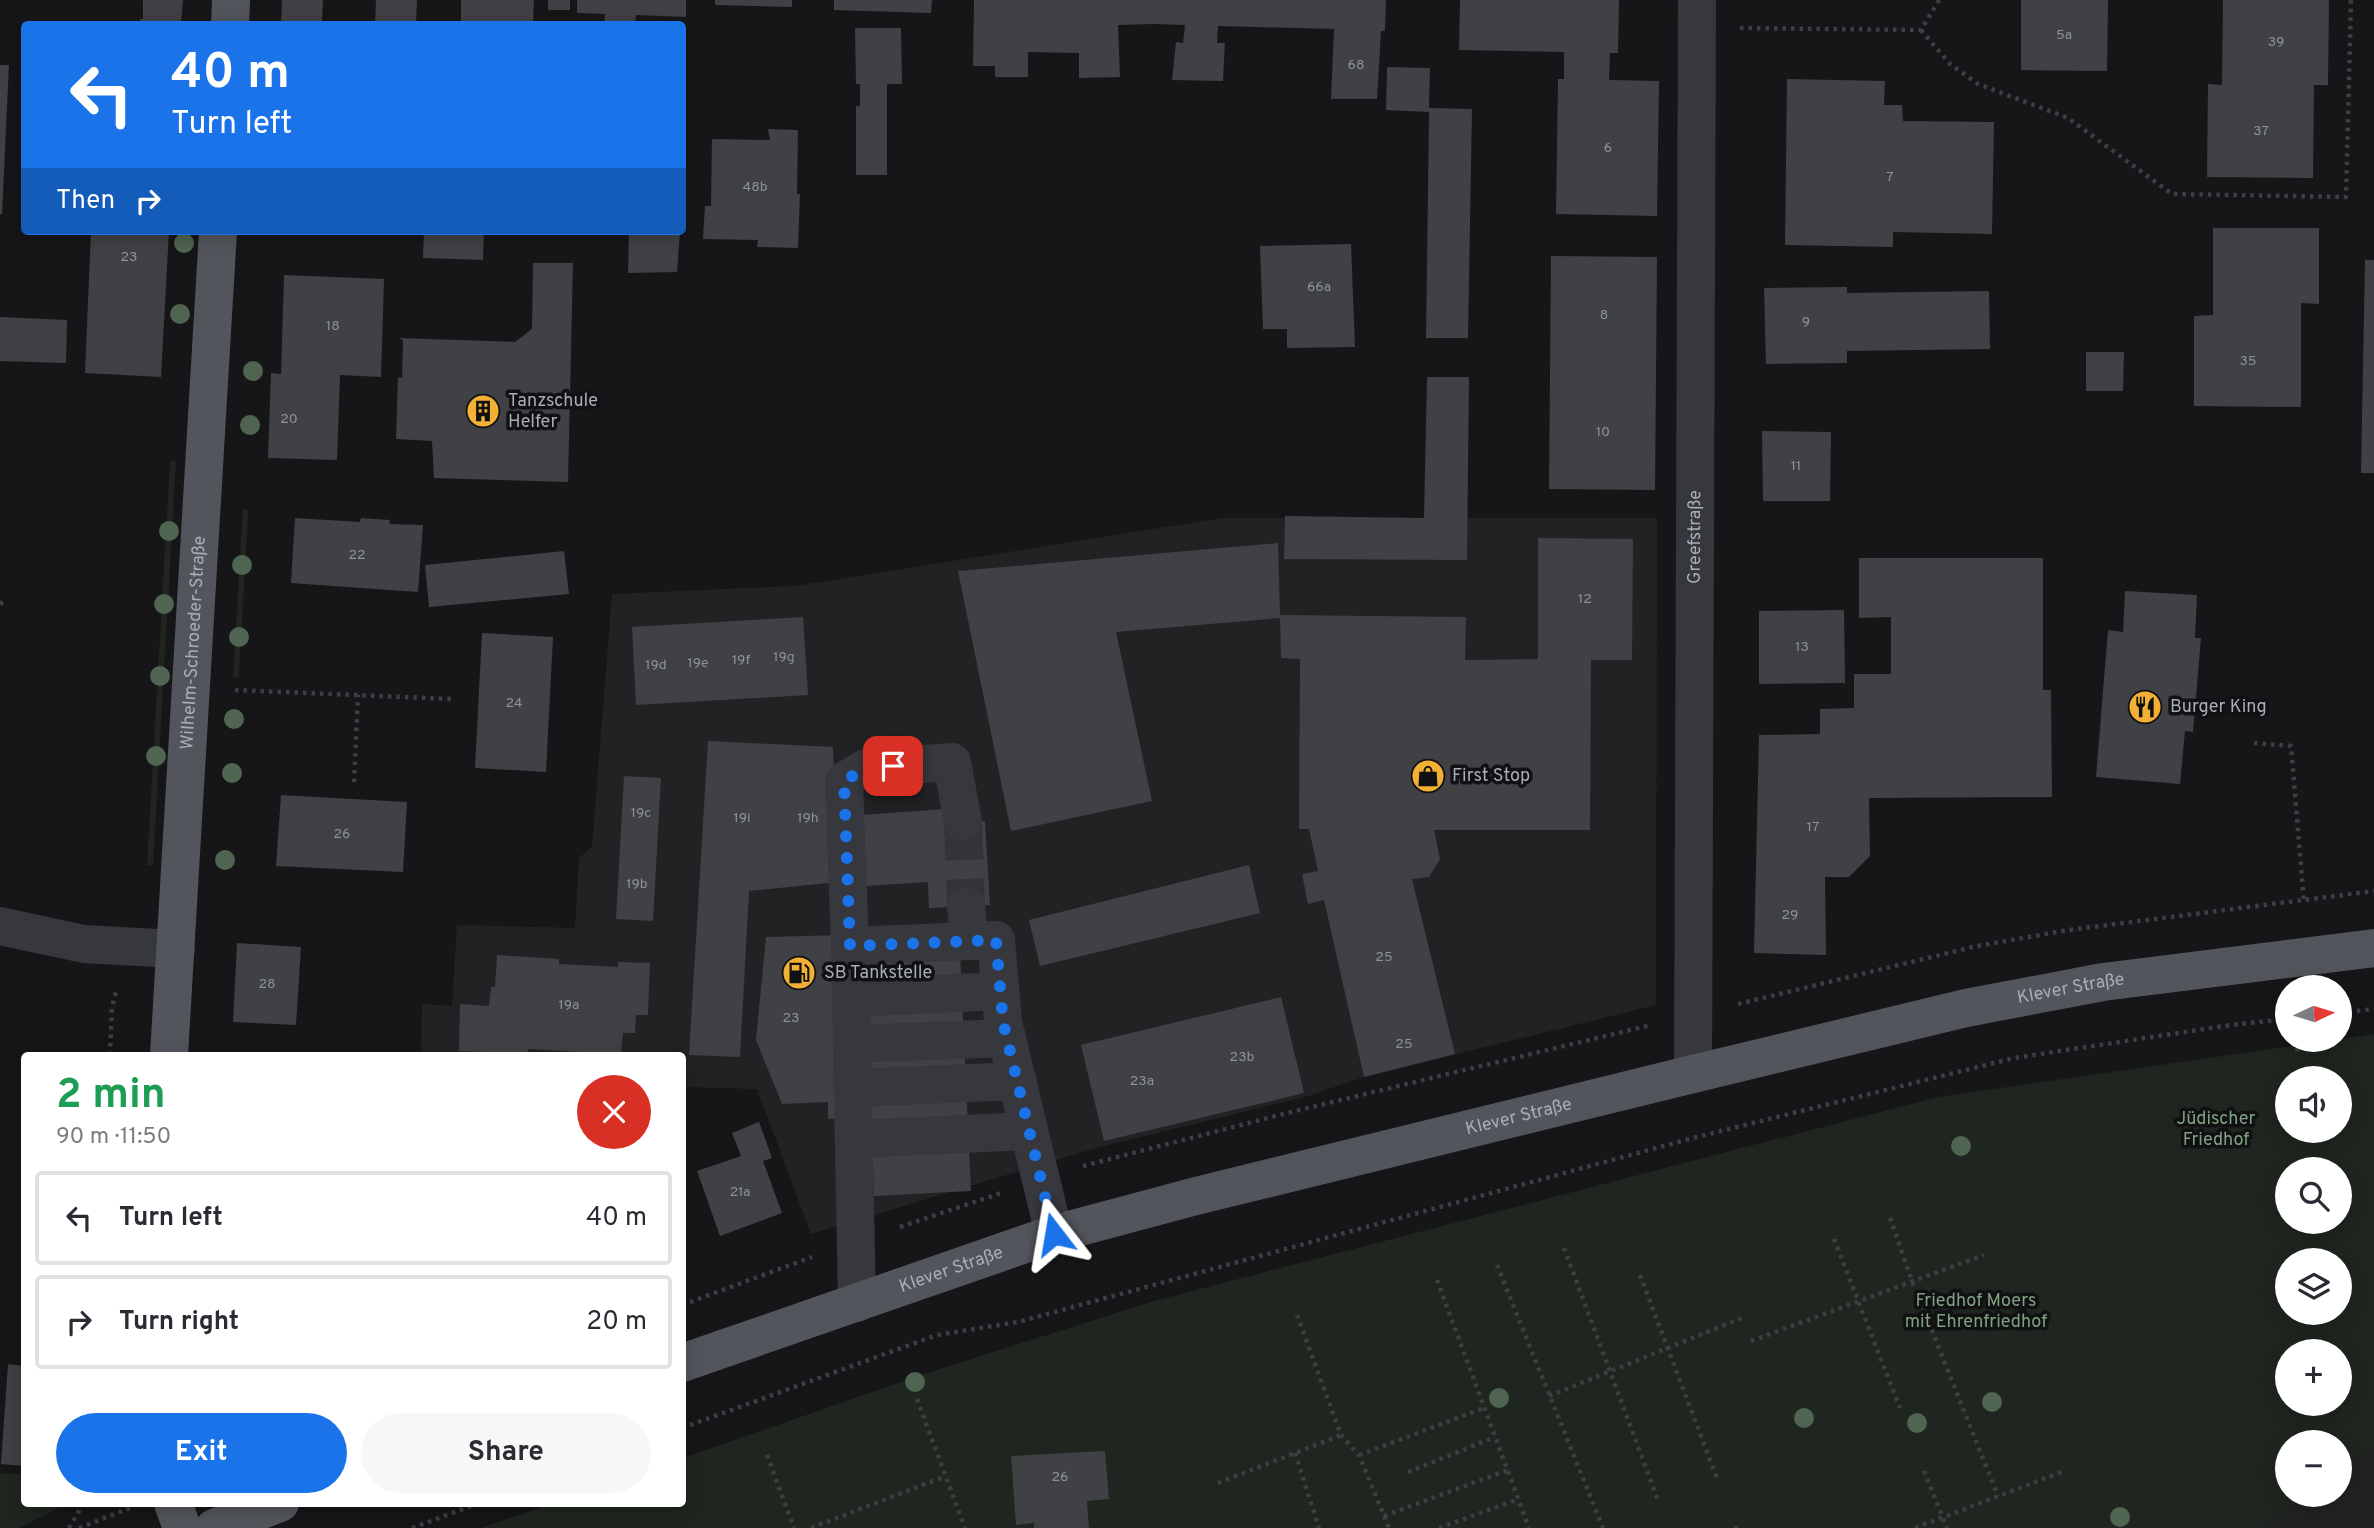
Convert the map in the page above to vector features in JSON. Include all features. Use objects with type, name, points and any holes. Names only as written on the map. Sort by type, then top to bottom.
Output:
[{"type":"main road","points":[[230,21],[232,0]]},
{"type":"main road","name":"Wilhelm-Schroeder-Straße","points":[[169,1052],[218,235]]},
{"type":"main road","name":"Klever Straße","points":[[686,1362],[1054,1234],[1196,1196],[1693,1074],[1966,1008],[2103,982],[2374,948]]},
{"type":"main road","points":[[158,1507],[181,1528]]},
{"type":"main road","points":[[214,1528],[270,1507]]},
{"type":"street","name":"Greefstraße","points":[[1693,1074],[1697,14]]},
{"type":"street","points":[[858,1303],[844,781],[866,768],[952,762],[963,822]]},
{"type":"street","points":[[850,946],[968,924],[996,940],[1007,1038],[1054,1234]]},
{"type":"street","points":[[0,926],[84,944],[176,949]]},
{"type":"street","points":[[851,998],[1000,991]]},
{"type":"street","points":[[852,1044],[1007,1038]]},
{"type":"street","points":[[853,1088],[1018,1081]]},
{"type":"street","points":[[854,1139],[1029,1131]]},
{"type":"path","points":[[1921,30],[1939,0]]},
{"type":"path","points":[[1697,14],[1921,30],[1950,64],[1978,84],[2068,118],[2172,194],[2346,197],[2351,0]]},
{"type":"path","points":[[231,690],[451,699]]},
{"type":"path","points":[[354,782],[358,695]]},
{"type":"path","points":[[2254,743],[2291,746],[2304,902]]},
{"type":"path","points":[[686,1304],[856,1241],[1040,1180],[1291,1112],[1977,946],[2069,930],[2374,891]]},
{"type":"path","points":[[2352,1012],[2374,1009]]},
{"type":"path","points":[[686,1427],[937,1335],[1018,1322],[1693,1138],[2014,1058],[2275,1020]]},
{"type":"path","points":[[2298,1052],[2299,1057]]},
{"type":"path","points":[[1890,1218],[1912,1281],[1998,1496]]},
{"type":"path","points":[[1834,1239],[1900,1408]]},
{"type":"path","points":[[1564,1248],[1659,1503]]},
{"type":"path","points":[[1751,1341],[1984,1255]]},
{"type":"path","points":[[1497,1265],[1603,1528]]},
{"type":"path","points":[[1640,1275],[1717,1481]]},
{"type":"path","points":[[1437,1280],[1529,1528]]},
{"type":"path","points":[[1297,1315],[1341,1435],[1359,1455],[1389,1528]]},
{"type":"path","points":[[1549,1396],[1742,1318]]},
{"type":"path","points":[[918,1399],[965,1528]]},
{"type":"path","points":[[1359,1455],[1484,1408]]},
{"type":"path","points":[[1218,1483],[1341,1435]]},
{"type":"path","points":[[1408,1472],[1495,1437]]},
{"type":"path","points":[[1294,1453],[1319,1528]]},
{"type":"path","points":[[767,1455],[794,1528]]},
{"type":"path","points":[[1384,1516],[1508,1471]]},
{"type":"path","points":[[1924,1471],[1947,1528]]},
{"type":"path","points":[[1915,1528],[2064,1471]]},
{"type":"path","points":[[811,1528],[946,1476]]},
{"type":"path","points":[[1438,1528],[1519,1499]]},
{"type":"path","points":[[69,1528],[81,1507]]},
{"type":"path","points":[[79,1528],[146,1507]]},
{"type":"path","points":[[412,1528],[468,1507]]},
{"type":"shaded area","points":[[1222,518],[1657,518],[1656,1005],[1364,1077],[1305,1097],[1096,1148],[811,1234],[757,1089],[686,1087],[686,1052],[421,1052],[422,1004],[452,1006],[457,925],[575,928],[579,858],[592,846],[612,594],[795,586]]},
{"type":"shaded area","points":[[2374,1446],[2374,1528],[2258,1528],[2292,1507],[2352,1507],[2352,1463]]},
{"type":"green space","points":[[170,461],[176,461],[153,865],[147,865]]},
{"type":"green space","points":[[243,509],[248,510],[239,677],[233,677]]},
{"type":"green space","name":"Friedhof Moers mit Ehrenfriedhof","points":[[2374,1034],[2374,1446],[2352,1463],[2352,1430],[2275,1430],[2275,1507],[2292,1507],[2258,1528],[481,1528],[541,1507],[686,1507],[686,1457],[921,1375],[1154,1301],[1938,1097],[2275,1048],[2275,1052],[2352,1052],[2352,1037]]},
{"type":"green space","points":[[0,1473],[21,1474],[21,1507],[58,1507],[19,1528],[0,1528]]},
{"type":"building","points":[[143,0],[183,0],[181,21],[140,21],[143,19]]},
{"type":"building","points":[[282,0],[323,0],[322,21],[281,21]]},
{"type":"building","points":[[376,0],[417,0],[416,21],[375,21]]},
{"type":"building","points":[[461,0],[534,0],[533,21],[461,21]]},
{"type":"building","points":[[548,0],[570,0],[570,10],[548,10]]},
{"type":"building","points":[[577,0],[686,0],[686,17],[636,15],[635,21],[604,21],[605,14],[577,13]]},
{"type":"building","points":[[715,0],[792,0],[792,7],[715,5]]},
{"type":"building","points":[[834,0],[932,0],[931,13],[834,10]]},
{"type":"building","points":[[974,0],[1386,0],[1385,31],[1381,31],[1377,99],[1331,99],[1334,29],[1218,26],[1217,43],[1225,43],[1223,81],[1172,80],[1176,42],[1183,43],[1185,25],[1153,24],[1118,25],[1120,77],[1079,78],[1079,53],[1028,52],[1028,77],[995,77],[995,66],[973,66]]},
{"type":"building","points":[[1460,0],[1619,0],[1618,53],[1610,53],[1609,80],[1659,81],[1657,216],[1556,214],[1558,79],[1564,79],[1564,52],[1459,50]]},
{"type":"building","points":[[2021,0],[2108,0],[2107,71],[2021,70]]},
{"type":"building","points":[[2223,0],[2329,0],[2328,85],[2314,85],[2313,178],[2207,177],[2208,84],[2222,85]]},
{"type":"building","points":[[855,28],[901,28],[902,84],[887,84],[887,175],[856,175],[856,106],[860,106],[860,84],[856,84]]},
{"type":"building","points":[[0,65],[9,65],[2,214],[0,214]]},
{"type":"building","points":[[1387,67],[1430,68],[1429,108],[1472,109],[1468,338],[1426,338],[1429,112],[1386,110]]},
{"type":"building","points":[[1787,79],[1885,81],[1884,105],[1902,105],[1903,121],[1994,122],[1992,234],[1893,232],[1893,247],[1785,245]]},
{"type":"building","points":[[768,129],[798,130],[798,248],[757,247],[758,240],[703,239],[705,206],[711,206],[712,139],[770,140]]},
{"type":"building","points":[[2213,228],[2319,228],[2319,304],[2301,303],[2301,407],[2194,406],[2194,316],[2213,315]]},
{"type":"building","points":[[91,235],[169,235],[161,377],[85,373]]},
{"type":"building","points":[[424,235],[484,235],[483,260],[423,258]]},
{"type":"building","points":[[629,235],[680,235],[677,272],[628,273]]},
{"type":"building","points":[[1351,244],[1355,347],[1287,348],[1287,329],[1263,329],[1260,246]]},
{"type":"building","points":[[1551,256],[1657,257],[1655,490],[1549,489]]},
{"type":"building","points":[[2365,260],[2374,260],[2374,473],[2361,473]]},
{"type":"building","name":"Tanzschule Helfer","points":[[533,263],[573,263],[568,482],[434,478],[432,441],[396,439],[398,377],[402,378],[403,340],[398,338],[515,342],[532,329]]},
{"type":"building","points":[[284,275],[384,279],[381,377],[340,375],[337,460],[268,458],[271,373],[281,374]]},
{"type":"building","points":[[1847,287],[1847,293],[1989,291],[1990,349],[1847,351],[1847,363],[1766,364],[1764,288]]},
{"type":"building","points":[[0,317],[67,320],[66,363],[0,361]]},
{"type":"building","points":[[2086,352],[2124,352],[2123,391],[2086,391]]},
{"type":"building","points":[[1427,377],[1469,377],[1467,560],[1284,559],[1285,516],[1424,518]]},
{"type":"building","points":[[1762,431],[1831,432],[1830,501],[1763,501]]},
{"type":"building","points":[[295,518],[360,522],[361,518],[390,520],[389,524],[423,525],[418,592],[291,583]]},
{"type":"building","points":[[1538,538],[1633,539],[1632,660],[1591,660],[1590,830],[1434,830],[1440,859],[1429,877],[1412,879],[1455,1054],[1364,1077],[1324,900],[1308,904],[1302,874],[1318,871],[1309,829],[1299,829],[1300,659],[1281,658],[1280,618],[1116,632],[1152,801],[1011,831],[958,571],[1278,543],[1280,615],[1466,617],[1465,660],[1538,659]]},
{"type":"building","points":[[564,551],[569,594],[429,607],[425,565]]},
{"type":"building","points":[[1859,558],[2043,558],[2043,690],[2051,690],[2052,797],[1869,798],[1870,856],[1849,877],[1825,877],[1826,955],[1754,953],[1759,735],[1820,734],[1820,709],[1854,708],[1854,674],[1891,674],[1891,617],[1859,618]]},
{"type":"building","points":[[2125,591],[2197,595],[2195,638],[2201,638],[2193,732],[2185,731],[2180,784],[2096,777],[2108,630],[2123,632]]},
{"type":"building","points":[[1844,610],[1845,683],[1759,684],[1759,611]]},
{"type":"building","points":[[803,617],[808,695],[636,705],[632,627]]},
{"type":"building","points":[[482,633],[553,637],[546,772],[475,768]]},
{"type":"building","points":[[708,741],[833,747],[838,882],[749,891],[740,1057],[689,1055]]},
{"type":"building","points":[[624,776],[661,778],[653,921],[616,919]]},
{"type":"building","points":[[281,795],[407,802],[403,872],[276,866]]},
{"type":"building","points":[[944,809],[945,823],[985,821],[990,905],[929,908],[928,882],[866,886],[862,815]]},
{"type":"building","points":[[1249,865],[1260,913],[1040,966],[1029,920]]},
{"type":"building","points":[[959,932],[971,1191],[874,1196],[871,1117],[828,1119],[828,1102],[782,1104],[756,1040],[766,937]]},
{"type":"building","points":[[237,943],[301,947],[296,1025],[233,1022]]},
{"type":"building","points":[[497,955],[559,959],[559,964],[618,967],[618,962],[650,963],[648,1015],[636,1015],[635,1033],[623,1033],[621,1052],[528,1049],[527,1052],[459,1051],[460,1004],[489,1006],[491,987],[495,987]]},
{"type":"building","points":[[1281,997],[1304,1093],[1104,1141],[1081,1045]]},
{"type":"building","points":[[759,1122],[772,1158],[763,1161],[782,1213],[720,1236],[697,1171],[741,1156],[732,1133]]},
{"type":"building","points":[[8,1364],[21,1366],[21,1466],[1,1464]]},
{"type":"building","points":[[1105,1451],[1109,1499],[1087,1501],[1089,1528],[1034,1528],[1034,1523],[1016,1525],[1011,1456]]},
{"type":"tunnel","points":[[963,822],[966,906]]},
{"type":"place","name":"Tanzschule Helfer","points":[[483,411]]},
{"type":"place","name":"Burger King","points":[[2145,707]]},
{"type":"place","name":"First Stop","points":[[1428,776]]},
{"type":"place","name":"SB Tankstelle","points":[[799,973]]},
{"type":"route","points":[[893,766],[866,768],[844,781],[850,946],[996,940],[1003,1022],[1054,1234]]},
{"type":"park label","name":"Jüdischer Friedhof","points":[[2216,1129]]}]
